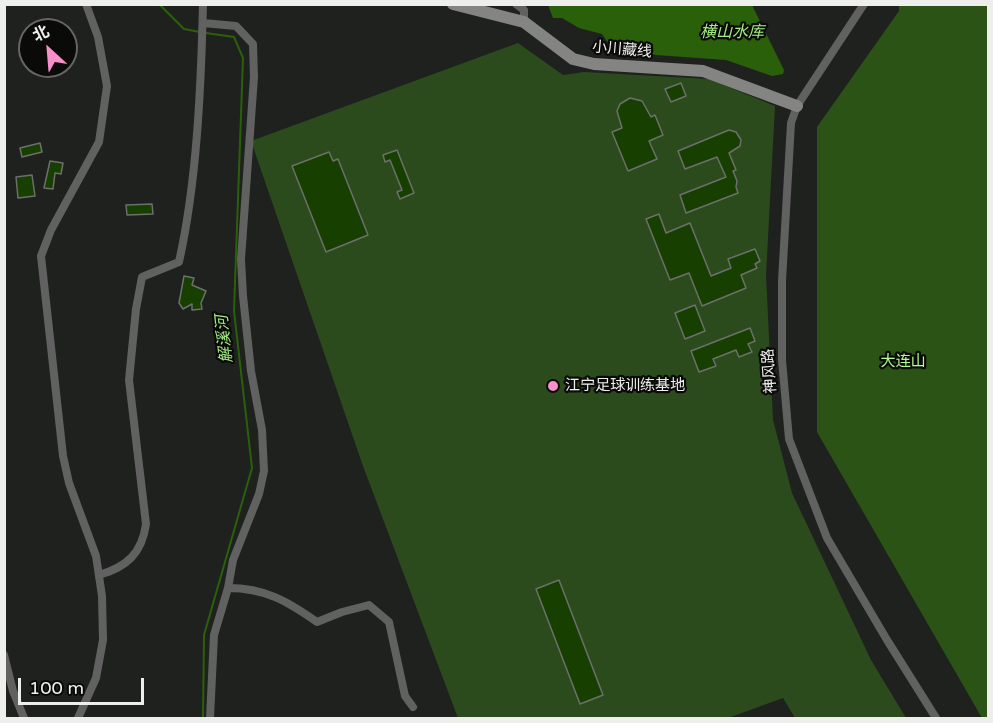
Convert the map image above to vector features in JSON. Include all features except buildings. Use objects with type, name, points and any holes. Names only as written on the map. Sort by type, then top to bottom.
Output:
[{"type":"street","points":[[78,718],[96,678],[103,640],[102,596],[96,556],[69,483],[63,456],[41,256],[51,230],[99,142],[107,86],[98,37],[86,4]]},
{"type":"street","points":[[99,575],[115,570],[132,557],[144,541],[146,524],[129,380],[136,309],[142,277],[179,262],[188,224],[202,50],[203,4]]},
{"type":"street","name":"小川藏线","points":[[453,4],[524,22],[573,59],[594,64],[703,71],[797,106]]},
{"type":"street","points":[[516,4],[524,10],[524,22]]},
{"type":"street","name":"神风路","points":[[864,4],[797,106],[791,123],[782,280],[782,360],[789,439],[827,538],[936,718]]},
{"type":"street","points":[[203,23],[236,26],[253,44],[254,77],[241,259],[251,371],[262,430],[264,471],[259,494],[233,560],[228,588],[214,635],[210,718]]},
{"type":"street","points":[[228,588],[250,588],[272,595],[317,622],[369,605],[389,622],[405,696],[413,707]]},
{"type":"street","points":[[4,655],[13,691],[24,718]]},
{"type":"shaded area","name":"江宁足球训练基地","points":[[518,43],[563,75],[584,72],[709,79],[775,106],[766,275],[773,420],[792,493],[871,660],[906,718],[795,718],[783,698],[728,718],[458,718],[363,466],[251,141]]},
{"type":"green space","name":"大连山","points":[[899,5],[988,5],[988,718],[982,718],[817,432],[817,127],[899,11]]},
{"type":"water","name":"横山水库","points":[[548,5],[752,5],[784,70],[783,74],[772,76],[726,60],[613,50],[602,34],[579,28],[562,18],[553,18]]},
{"type":"waterway","name":"解溪河","points":[[159,4],[184,29],[200,32]]},
{"type":"waterway","name":"解溪河","points":[[203,718],[204,635],[252,468],[234,311],[243,58],[234,37],[206,33]]},
{"type":"place","name":"江宁足球训练基地","points":[[553,386]]}]
